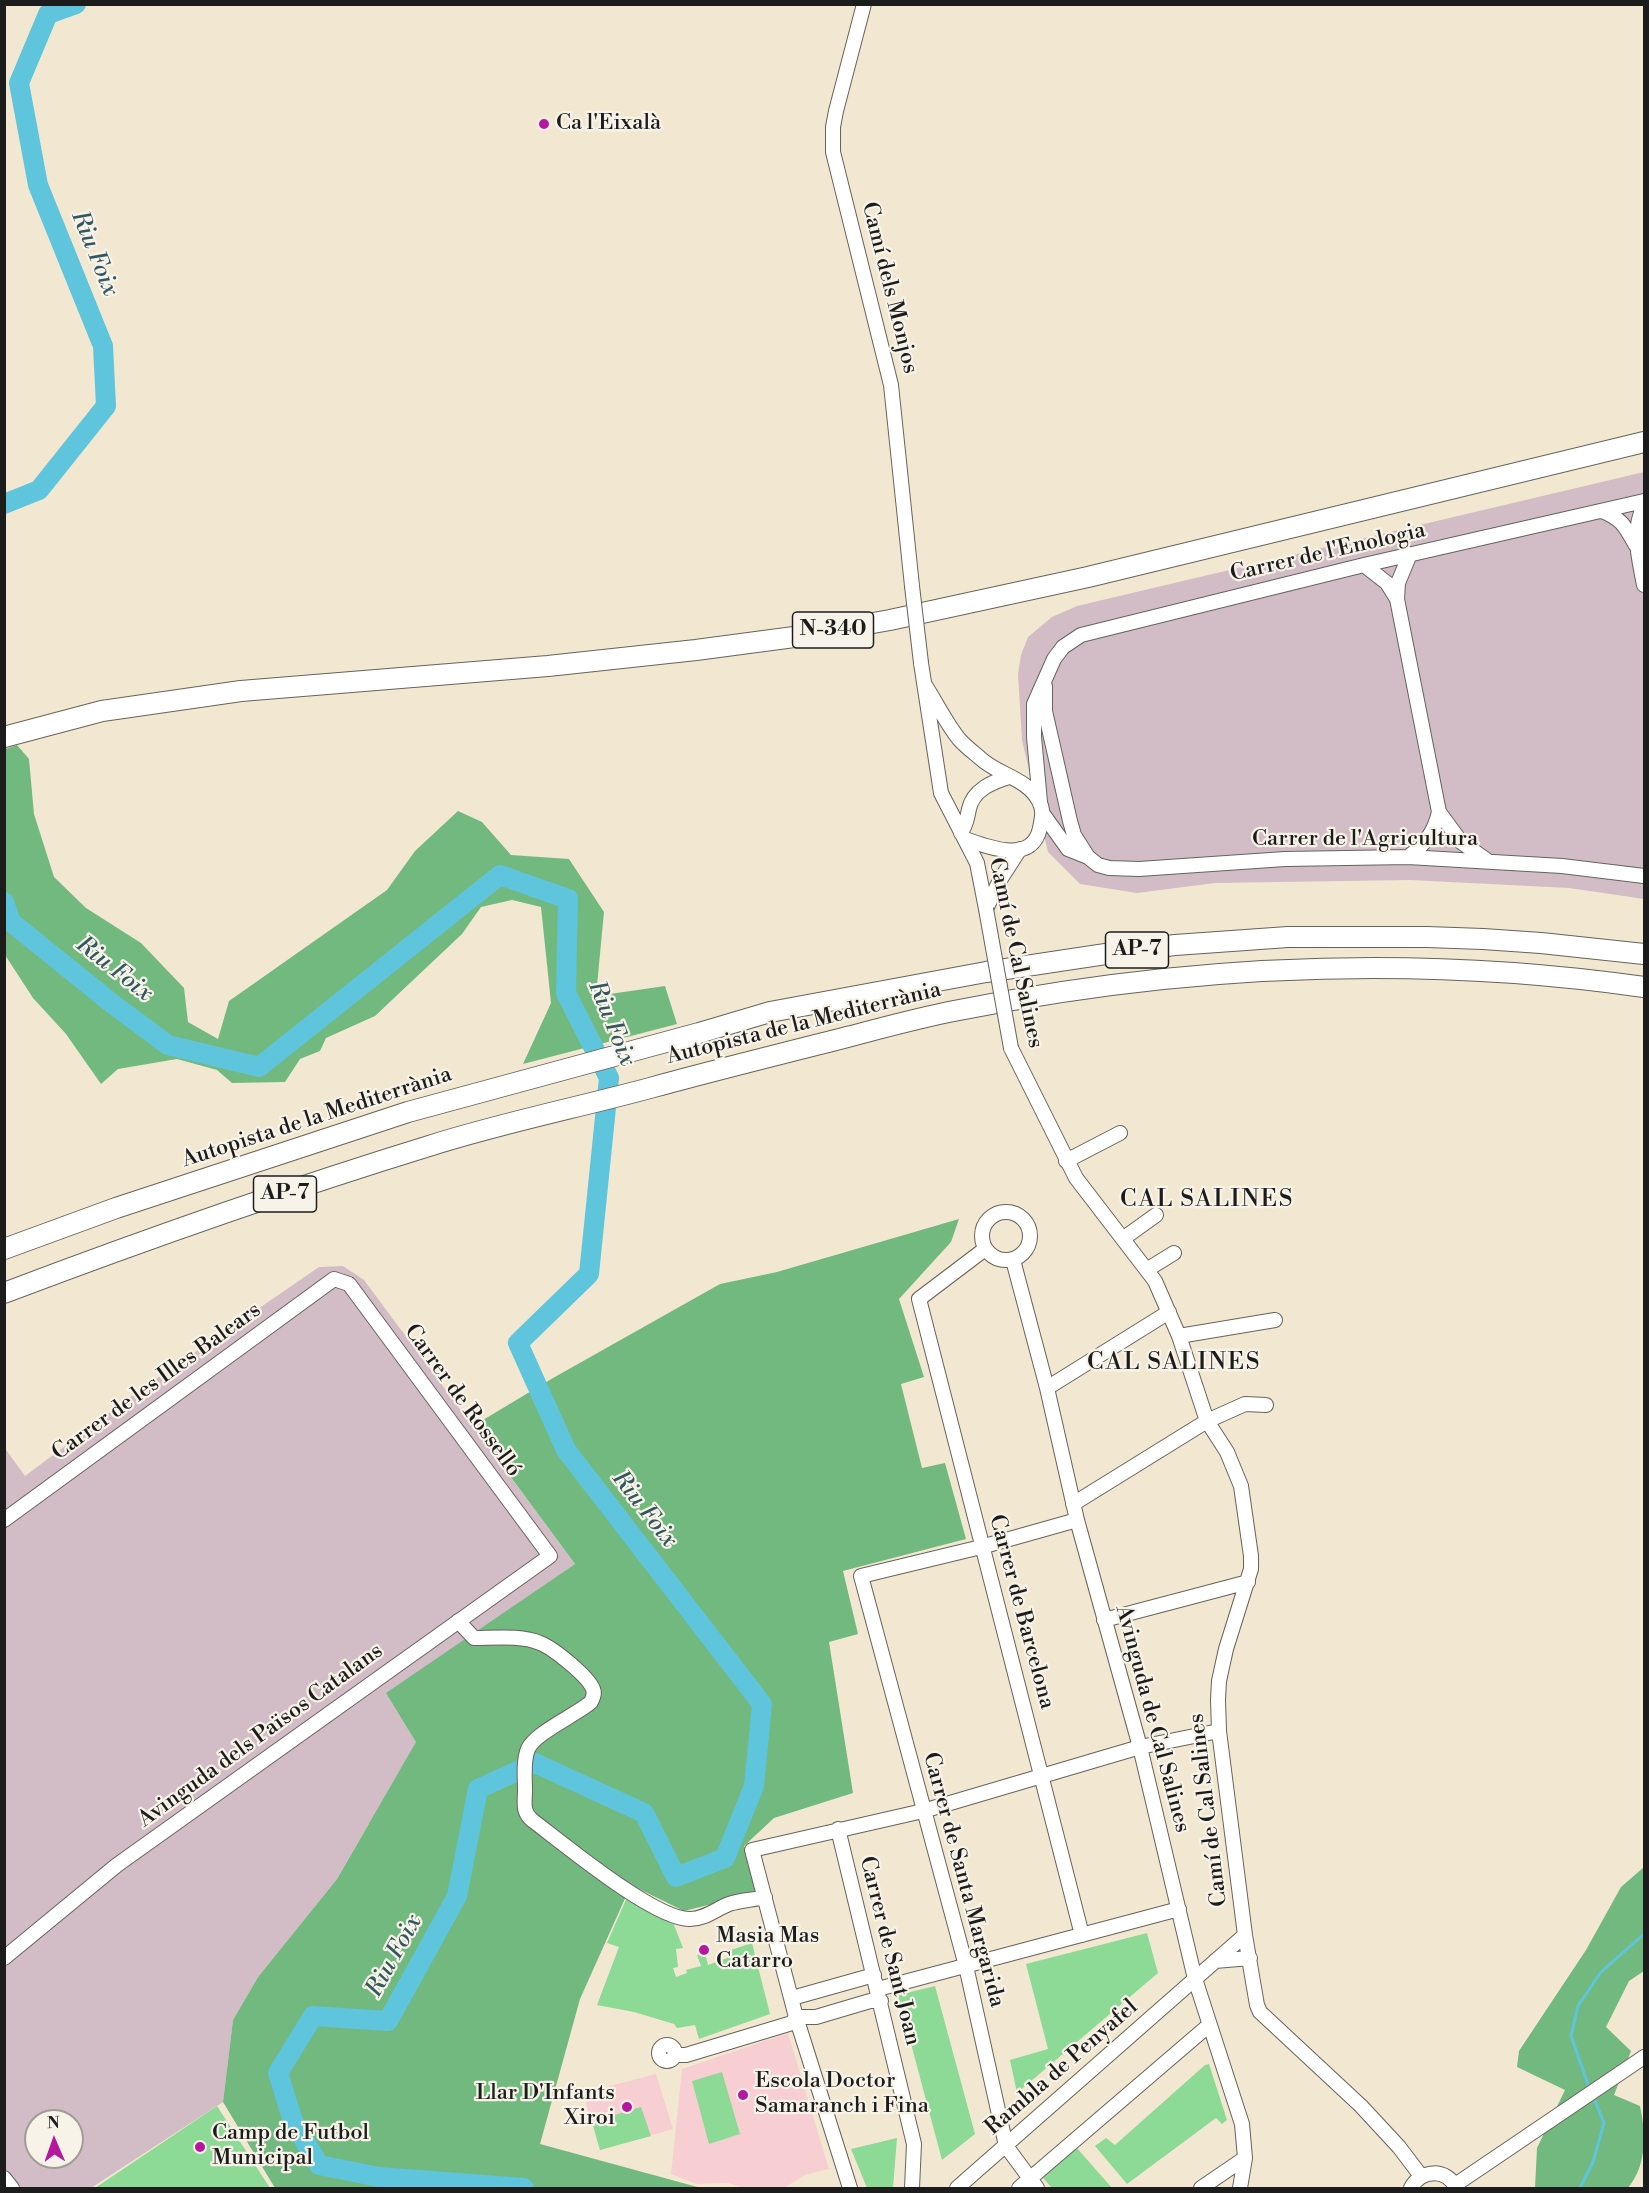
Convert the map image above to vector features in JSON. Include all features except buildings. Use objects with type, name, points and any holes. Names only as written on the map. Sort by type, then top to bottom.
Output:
[{"type":"highway","name":"N-340","points":[[6,737],[102,711],[241,691],[548,666],[696,650],[794,637],[890,620],[1088,577],[1644,442]]},
{"type":"highway","name":"Autopista de la Mediterrània","points":[[4,1249],[116,1208],[408,1112],[638,1048],[771,1012],[1052,961],[1175,945],[1288,937],[1427,937],[1541,943],[1644,954]]},
{"type":"highway","name":"Autopista de la Mediterrània","points":[[4,1293],[120,1250],[431,1145],[948,1012],[1084,988],[1194,975],[1303,968],[1413,968],[1522,973],[1644,987]]},
{"type":"street","name":"Camí dels Monjos","points":[[864,4],[832,127],[833,152],[891,385],[912,586]]},
{"type":"street","name":"Carrer de l'Enologia","points":[[1041,808],[1034,737],[1034,704],[1054,659],[1071,640],[1081,635],[1364,565],[1644,501]]},
{"type":"street","points":[[1644,506],[1638,522],[1636,546],[1644,585]]},
{"type":"street","points":[[1602,511],[1622,522],[1636,546]]},
{"type":"street","points":[[1408,857],[1430,838],[1439,812],[1397,599],[1398,583],[1410,554]]},
{"type":"street","points":[[1364,565],[1387,584],[1397,599]]},
{"type":"street","name":"Camí de Cal Salines","points":[[912,586],[924,685],[942,793],[977,863],[1011,1048],[1066,1161],[1087,1193],[1148,1269],[1179,1336],[1207,1421],[1227,1452],[1241,1486],[1251,1556],[1248,1582],[1226,1649],[1219,1680],[1218,1700],[1219,1731],[1254,1994],[1260,2012],[1369,2114],[1421,2176]]},
{"type":"street","points":[[1045,681],[1045,711],[1070,821],[1074,835],[1088,857]]},
{"type":"street","points":[[924,685],[959,739],[982,761],[1031,789],[1041,808],[1039,834],[1030,844],[1005,852],[963,836],[968,822],[969,808],[974,797],[994,781],[1009,777]]},
{"type":"street","name":"Carrer de l'Agricultura","points":[[1041,808],[1068,849],[1088,857],[1098,865],[1109,868],[1139,869],[1285,859],[1408,857],[1488,861],[1644,876]]},
{"type":"street","points":[[1439,812],[1461,842],[1488,861]]},
{"type":"street","points":[[986,909],[1000,880],[1020,849]]},
{"type":"street","points":[[1066,1161],[1120,1133]]},
{"type":"street","points":[[1009,1212],[1018,1215],[1025,1221],[1029,1230],[1028,1248],[1013,1260],[993,1257],[985,1249],[982,1239],[983,1228],[989,1219],[998,1213],[1009,1212]]},
{"type":"street","points":[[1124,1238],[1156,1215]]},
{"type":"street","name":"Carrer de Barcelona","points":[[985,1249],[919,1299],[1082,1935]]},
{"type":"street","points":[[1148,1269],[1174,1253]]},
{"type":"street","name":"Avinguda de Cal Salines","points":[[1013,1260],[1047,1388],[1077,1520],[1140,1747],[1195,1979],[1242,2124],[1245,2158],[1240,2188]]},
{"type":"street","name":"Carrer de les Illes Balears","points":[[4,1520],[334,1279]]},
{"type":"street","name":"Carrer de Rosselló","points":[[334,1279],[349,1284],[550,1556]]},
{"type":"street","points":[[1047,1388],[1169,1312]]},
{"type":"street","points":[[1179,1336],[1275,1320]]},
{"type":"street","points":[[1073,1504],[1207,1421],[1245,1404],[1266,1406]]},
{"type":"street","points":[[981,1547],[1077,1520]]},
{"type":"street","name":"Carrer de Santa Margarida","points":[[981,1547],[861,1576],[966,1966],[1006,2146],[1028,2186]]},
{"type":"street","name":"Avinguda dels Països Catalans","points":[[4,1958],[117,1865],[550,1556]]},
{"type":"street","points":[[1104,1620],[1248,1582]]},
{"type":"street","points":[[458,1621],[474,1638],[516,1638],[540,1642],[566,1659],[592,1686],[594,1697],[591,1702],[536,1739],[528,1749],[524,1809],[527,1816],[631,1892],[669,1915],[679,1918],[696,1918],[727,1905],[765,1897]]},
{"type":"street","points":[[850,2188],[796,2017],[752,1850],[924,1811],[1140,1747],[1219,1731]]},
{"type":"street","name":"Carrer de Sant Joan","points":[[838,1829],[914,2144],[912,2188]]},
{"type":"street","points":[[796,2017],[816,2017],[870,2001],[879,1995],[966,1966],[1179,1909]]},
{"type":"street","name":"Rambla de Penyafel","points":[[957,2188],[1245,1935]]},
{"type":"street","points":[[1215,1961],[1250,1958]]},
{"type":"street","points":[[792,1998],[874,1975]]},
{"type":"street","points":[[674,2055],[686,2055],[792,2023],[796,2017]]},
{"type":"street","points":[[1028,2186],[1209,2026]]},
{"type":"street","points":[[1411,2188],[1421,2176],[1436,2173],[1444,2175],[1455,2187],[1581,2098],[1644,2057]]},
{"type":"street","points":[[1201,2188],[1245,2158]]},
{"type":"street","points":[[4,2178],[12,2188]]},
{"type":"shaded area","points":[[1644,472],[1644,899],[1569,888],[1410,880],[1215,883],[1137,893],[1080,884],[1048,852],[1022,740],[1018,674],[1021,655],[1028,637],[1052,617],[1077,606]]},
{"type":"shaded area","points":[[343,1266],[364,1280],[575,1564],[462,1642],[484,1676],[368,1825],[337,1879],[258,1977],[233,2020],[223,2102],[91,2188],[5,2188],[4,1447],[25,1476],[140,1390],[319,1267]]},
{"type":"shaded area","name":"Escola Doctor Samaranch i Fina","points":[[788,2033],[829,2169],[805,2175],[784,2188],[743,2188],[728,2183],[696,2184],[671,2174],[682,2069]]},
{"type":"shaded area","name":"Llar D'Infants Xiroi","points":[[656,2074],[673,2129],[600,2150],[583,2093]]},
{"type":"green space","points":[[17,745],[29,759],[34,814],[54,877],[86,908],[141,943],[184,988],[188,1022],[218,1039],[229,1001],[387,890],[415,851],[458,811],[482,822],[511,855],[569,859],[604,912],[596,996],[665,986],[677,1024],[523,1064],[551,1003],[541,907],[512,900],[481,907],[462,934],[375,1016],[326,1038],[320,1051],[300,1059],[285,1082],[232,1083],[217,1070],[177,1059],[118,1069],[101,1084],[66,1034],[33,998],[5,955],[5,749]]},
{"type":"green space","points":[[959,1219],[951,1242],[899,1299],[924,1377],[901,1384],[922,1468],[945,1463],[966,1539],[843,1571],[858,1634],[829,1642],[853,1793],[774,1818],[744,1846],[756,1893],[684,1911],[635,1887],[627,1894],[580,1999],[540,2144],[701,2188],[275,2188],[223,2102],[233,2020],[258,1977],[337,1879],[416,1742],[386,1693],[575,1564],[473,1426],[720,1284],[777,1272]]},
{"type":"green space","points":[[1644,1867],[1644,1971],[1629,1981],[1606,2027],[1631,2051],[1614,2095],[1640,2106],[1644,2138],[1639,2169],[1628,2188],[1535,2188],[1537,2148],[1565,2090],[1517,2067],[1519,2051],[1586,1950],[1621,1887]]},
{"type":"green space","points":[[628,1895],[673,1922],[683,1948],[676,1949],[678,1967],[673,1968],[676,1977],[687,1973],[686,1970],[701,1966],[697,1955],[705,1953],[708,1965],[730,1957],[728,1951],[752,1943],[770,2014],[699,2039],[695,2025],[677,2028],[674,2024],[634,2012],[597,2005],[619,1947],[607,1943]]},
{"type":"green space","points":[[1147,1933],[1158,1973],[1017,2093],[1010,2060],[1048,2049],[1026,1964]]},
{"type":"green space","points":[[935,1986],[975,2134],[942,2160],[898,1995]]},
{"type":"green space","points":[[1209,2064],[1227,2120],[1222,2124],[1216,2118],[1127,2184],[1095,2146],[1106,2138],[1115,2145],[1205,2065]]},
{"type":"green space","points":[[722,2072],[740,2134],[709,2144],[692,2081]]},
{"type":"green space","name":"Camp de Futbol Municipal","points":[[217,2106],[270,2188],[95,2188]]},
{"type":"green space","points":[[641,2107],[651,2136],[600,2150],[592,2122]]},
{"type":"green space","points":[[897,2138],[893,2188],[867,2188],[851,2149]]},
{"type":"green space","points":[[1076,2147],[1112,2188],[1052,2188],[1043,2178]]},
{"type":"waterway","name":"Riu Foix","points":[[4,504],[39,490],[106,406],[103,346],[38,185],[19,83],[48,14],[76,4]]},
{"type":"waterway","name":"Riu Foix","points":[[4,902],[11,922],[114,1005],[168,1045],[259,1067],[500,875],[568,899],[566,993],[609,1078],[589,1274],[518,1343],[566,1450],[762,1704],[754,1786],[725,1858],[676,1877],[644,1813],[535,1763],[478,1789],[457,1896],[388,2021],[313,2016],[278,2073],[293,2121],[319,2165],[379,2177],[524,2188]]},
{"type":"waterway","points":[[1590,2090],[1571,2036],[1578,2006],[1601,1972],[1644,1934]]},
{"type":"waterway","points":[[1580,2188],[1593,2162],[1604,2123],[1593,2096]]},
{"type":"place","name":"Ca l'Eixalà","points":[[544,124]]},
{"type":"place","name":"Masia Mas Catarro","points":[[704,1950]]},
{"type":"place","name":"Escola Doctor Samaranch i Fina","points":[[743,2095]]},
{"type":"place","name":"Llar D'Infants Xiroi","points":[[627,2107]]},
{"type":"place","name":"Camp de Futbol Municipal","points":[[200,2147]]},
{"type":"district","name":"CAL SALINES","points":[[1207,1200]]},
{"type":"district","name":"CAL SALINES","points":[[1174,1363]]}]
